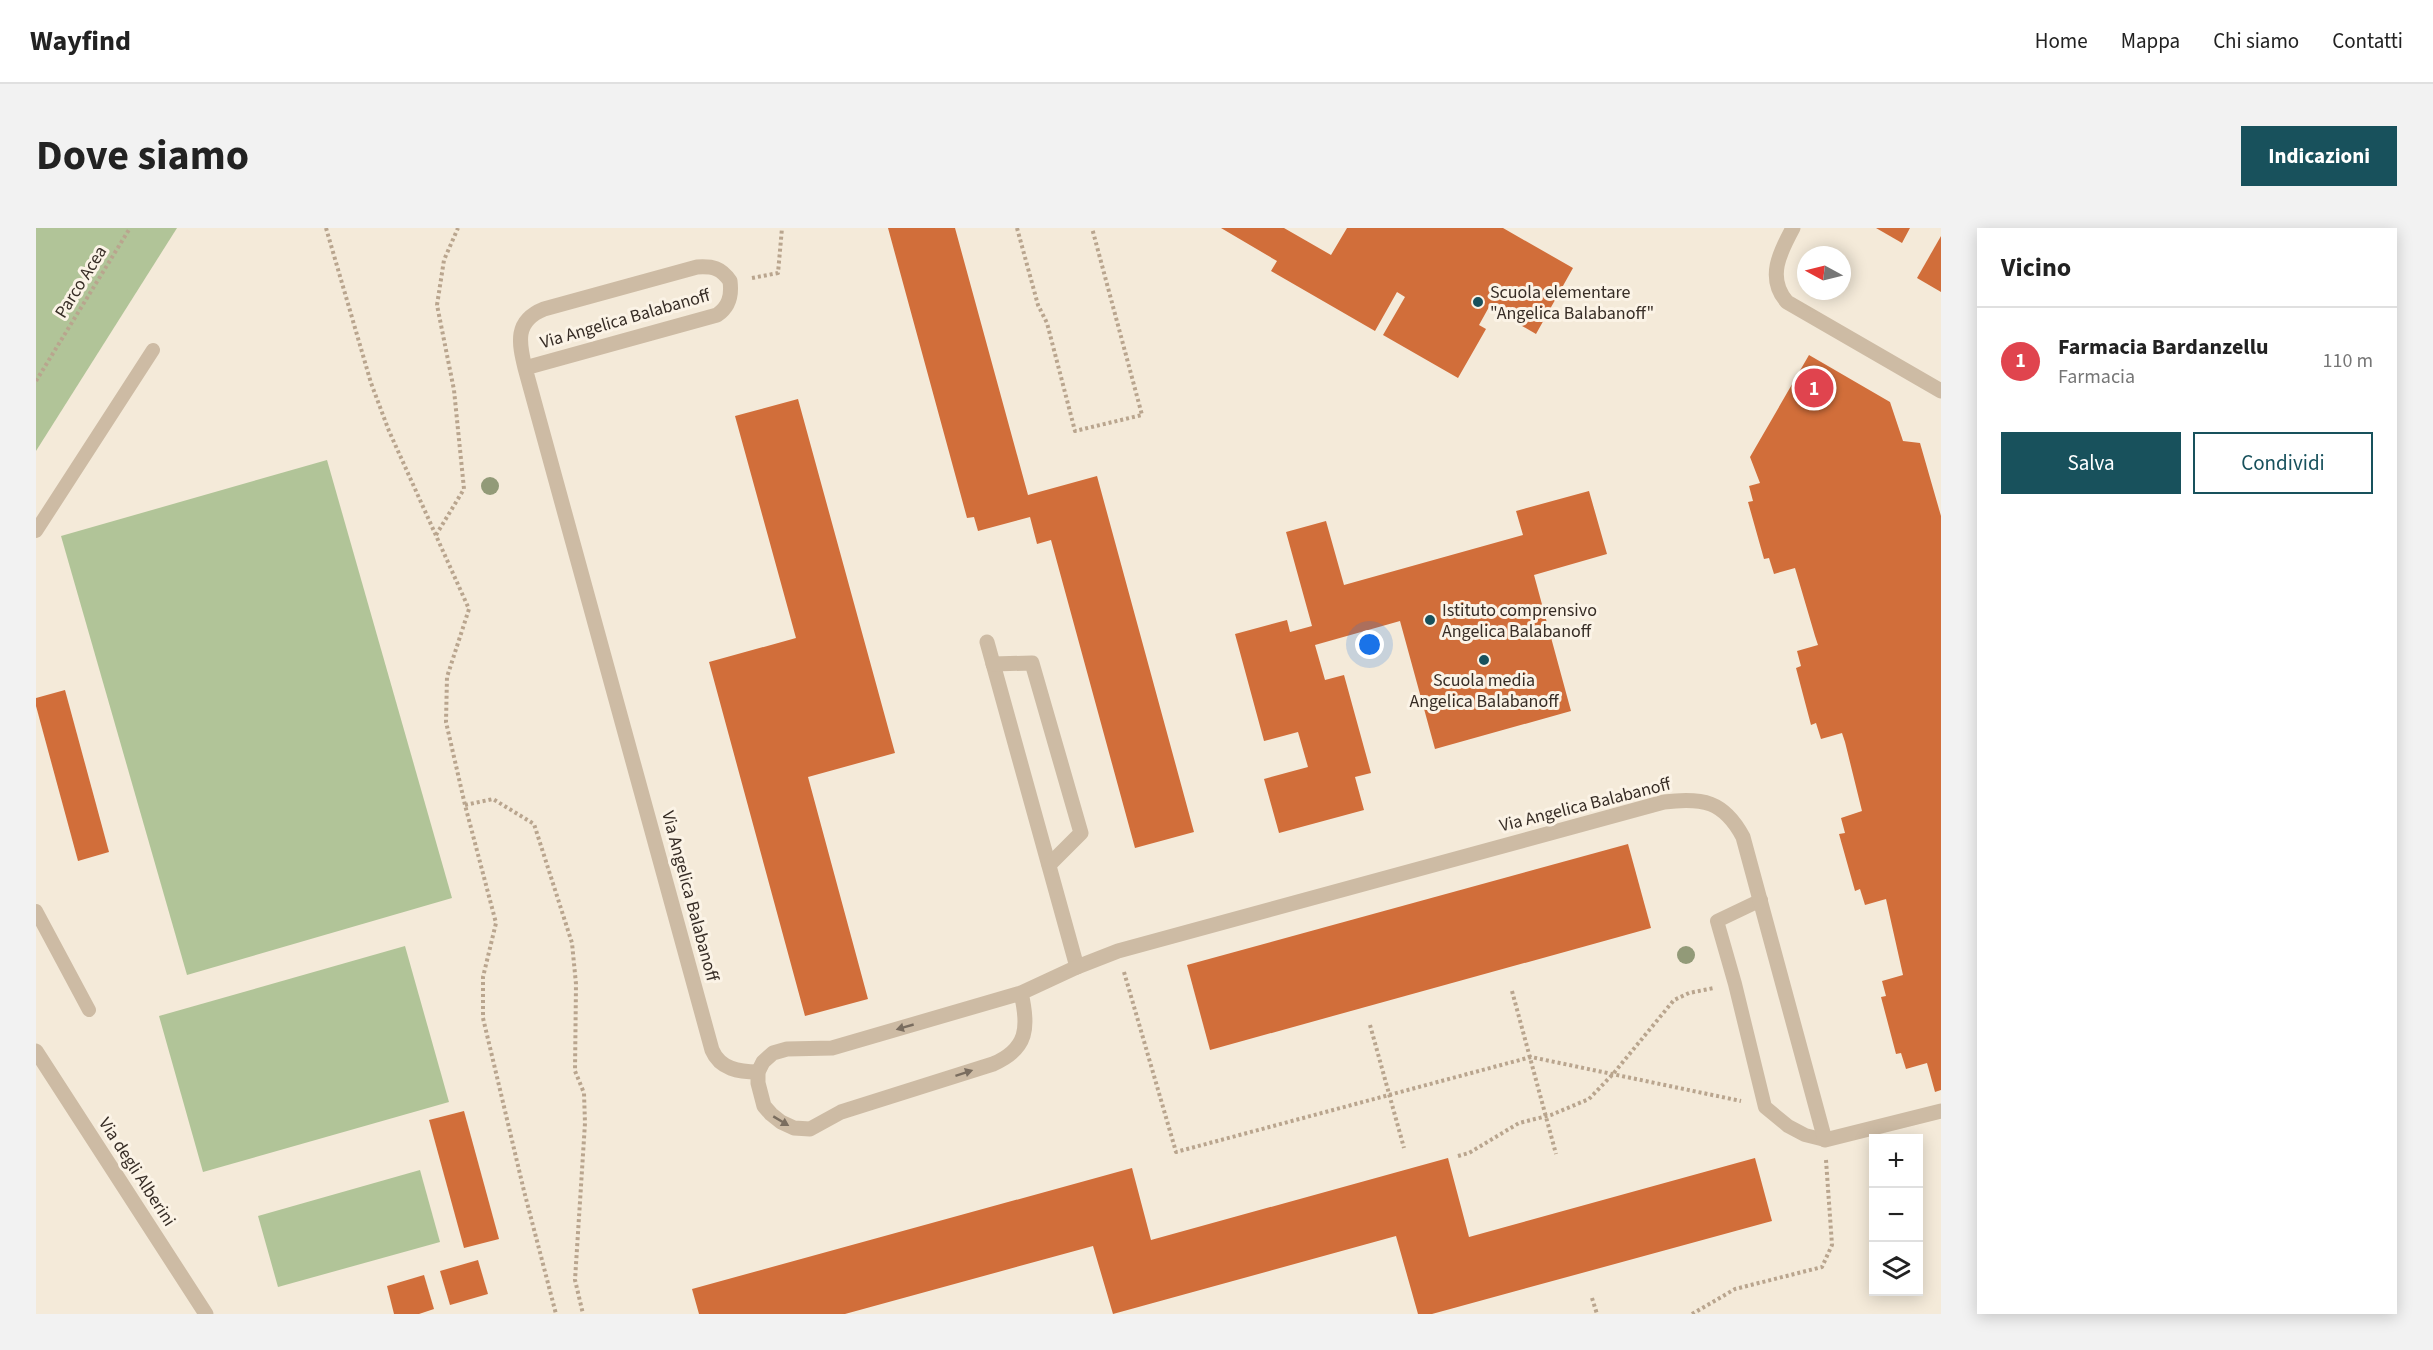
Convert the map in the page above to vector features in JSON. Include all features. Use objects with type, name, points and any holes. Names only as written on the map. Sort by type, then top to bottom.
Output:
[{"type":"street","points":[[1793,228],[1780,252],[1776,270],[1780,291],[1787,302],[1941,391]]},
{"type":"street","name":"Via Angelica Balabanoff","points":[[525,368],[717,315],[729,302],[730,281],[719,269],[709,266],[697,267],[544,309],[525,323],[519,342],[525,368],[712,1050],[720,1062],[728,1067],[738,1071],[758,1072],[768,1055],[773,1053],[787,1049],[832,1048],[1021,993],[1118,951],[1664,802],[1679,800],[1706,802],[1728,814],[1743,837],[1825,1140]]},
{"type":"street","points":[[987,642],[1077,967]]},
{"type":"street","points":[[993,664],[1032,663],[1081,833],[1049,865]]},
{"type":"street","points":[[758,1072],[759,1095],[771,1114],[794,1128],[810,1129],[841,1112],[1004,1059],[1018,1048],[1025,1031],[1025,1011],[1021,993]]},
{"type":"street","name":"Via degli Alberini","points":[[36,1051],[206,1314]]},
{"type":"street","points":[[1825,1140],[1941,1110]]},
{"type":"lane","points":[[36,531],[153,350]]},
{"type":"lane","points":[[1761,900],[1717,921],[1765,1107],[1788,1126],[1805,1135],[1825,1140]]},
{"type":"lane","points":[[36,911],[89,1010]]},
{"type":"path","name":"Parco Acea","points":[[36,381],[130,228]]},
{"type":"path","points":[[326,228],[371,383],[389,431],[469,609],[447,677],[446,722],[496,923],[483,976],[483,1018],[556,1314]]},
{"type":"path","points":[[436,536],[464,489],[454,390],[437,305],[444,260],[458,228]]},
{"type":"path","points":[[730,281],[778,273],[782,228]]},
{"type":"path","points":[[1017,228],[1038,304],[1047,323],[1075,431],[1142,415],[1092,228]]},
{"type":"path","points":[[465,805],[493,800],[534,824],[572,943],[576,984],[575,1071],[584,1093],[585,1123],[574,1280],[583,1314]]},
{"type":"path","points":[[1118,951],[1176,1152],[1532,1057],[1765,1107]]},
{"type":"path","points":[[1458,1156],[1469,1153],[1519,1123],[1545,1116],[1589,1099],[1613,1074],[1674,1000],[1689,993],[1735,984]]},
{"type":"path","points":[[1512,991],[1532,1057],[1556,1154]]},
{"type":"path","points":[[1370,1025],[1404,1148]]},
{"type":"path","points":[[1692,1314],[1735,1289],[1822,1267],[1832,1245],[1825,1140]]},
{"type":"path","points":[[1592,1298],[1597,1314]]},
{"type":"green space","points":[[36,228],[177,228],[36,451]]},
{"type":"green space","points":[[327,460],[452,898],[187,975],[61,536]]},
{"type":"green space","points":[[405,946],[449,1102],[203,1172],[159,1016]]},
{"type":"green space","points":[[420,1170],[440,1242],[278,1287],[258,1216]]},
{"type":"building","points":[[888,228],[955,228],[1028,495],[1097,476],[1194,832],[1135,848],[1051,540],[1037,544],[1030,517],[978,531],[974,517],[967,518]]},
{"type":"building","name":"Scuola elementare \"Angelica Balabanoff\"","points":[[1221,228],[1284,228],[1331,255],[1347,228],[1503,228],[1573,268],[1536,334],[1489,307],[1479,325],[1486,329],[1458,378],[1383,335],[1405,297],[1397,292],[1375,331],[1271,271],[1277,261]]},
{"type":"building","points":[[1876,228],[1910,228],[1902,243]]},
{"type":"building","points":[[1941,236],[1941,292],[1917,278]]},
{"type":"building","points":[[1809,355],[1890,402],[1903,441],[1920,443],[1941,516],[1941,1090],[1935,1092],[1927,1063],[1906,1069],[1901,1053],[1896,1054],[1881,997],[1886,996],[1882,981],[1903,975],[1886,899],[1865,905],[1860,889],[1855,891],[1839,834],[1845,833],[1841,818],[1862,811],[1845,742],[1842,733],[1821,739],[1816,723],[1811,725],[1796,668],[1801,666],[1797,651],[1818,645],[1795,568],[1774,574],[1769,558],[1764,559],[1748,502],[1753,501],[1749,486],[1760,483],[1750,457]]},
{"type":"building","points":[[798,399],[895,753],[808,777],[868,999],[805,1016],[709,662],[796,638],[735,416]]},
{"type":"building","name":"Scuola media Angelica Balabanoff","points":[[1589,491],[1607,554],[1534,575],[1571,711],[1435,749],[1400,621],[1315,645],[1325,680],[1344,675],[1371,773],[1355,777],[1364,810],[1279,833],[1264,779],[1308,767],[1298,732],[1264,741],[1235,634],[1287,620],[1290,632],[1312,626],[1286,532],[1326,521],[1344,585],[1523,535],[1516,511]]},
{"type":"building","points":[[65,690],[109,852],[78,861],[36,706],[36,698]]},
{"type":"building","points":[[1628,844],[1651,928],[1210,1050],[1187,965]]},
{"type":"building","points":[[464,1111],[499,1239],[464,1248],[429,1120]]},
{"type":"building","points":[[1448,1158],[1469,1237],[1755,1158],[1772,1221],[1432,1314],[1418,1314],[1396,1236],[1113,1314],[1093,1246],[845,1314],[699,1314],[692,1289],[1132,1168],[1151,1240]]},
{"type":"building","points":[[478,1260],[488,1294],[450,1305],[440,1271]]},
{"type":"building","points":[[424,1275],[434,1309],[419,1314],[394,1314],[387,1286]]},
{"type":"place","name":"Scuola elementare \"Angelica Balabanoff\"","points":[[1478,302]]},
{"type":"place","name":"Farmacia Bardanzellu","points":[[1814,388]]},
{"type":"place","name":"Istituto comprensivo Angelica Balabanoff","points":[[1430,620]]},
{"type":"place","name":"Scuola media Angelica Balabanoff","points":[[1484,660]]}]
